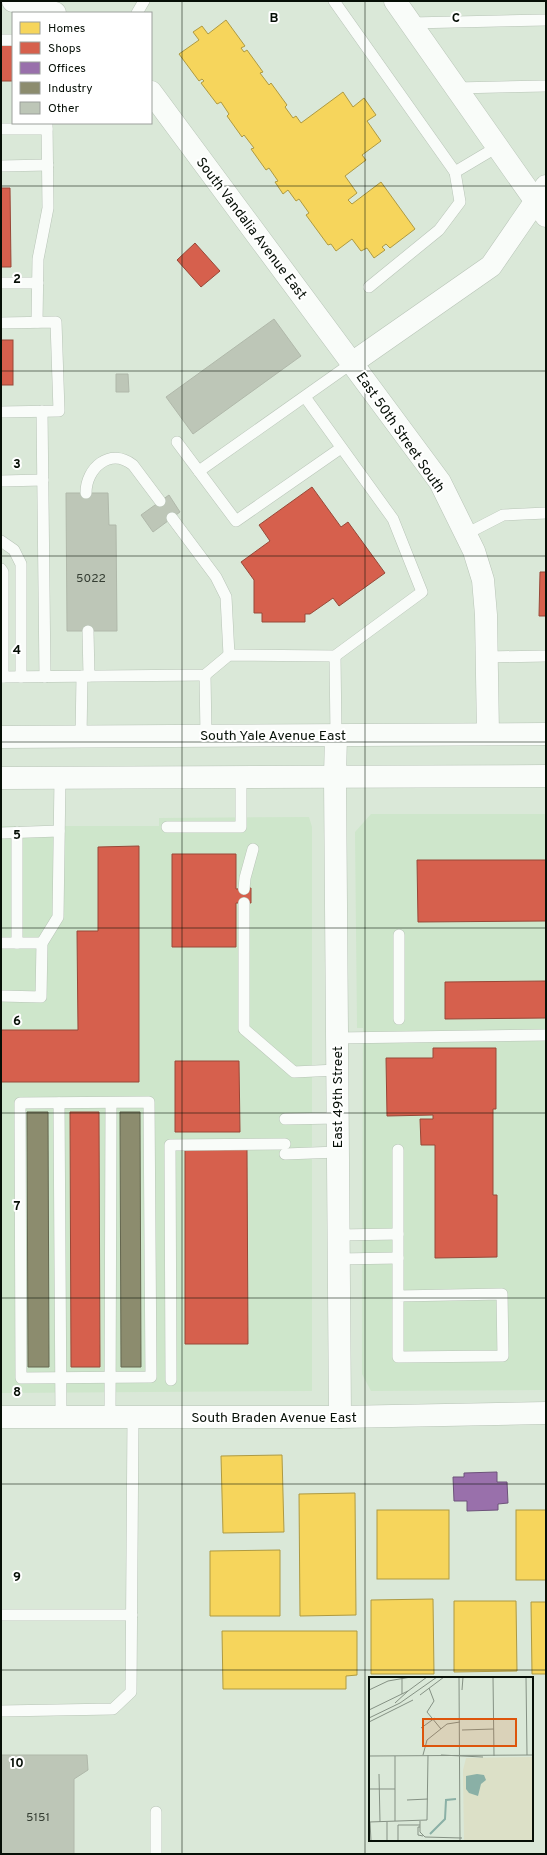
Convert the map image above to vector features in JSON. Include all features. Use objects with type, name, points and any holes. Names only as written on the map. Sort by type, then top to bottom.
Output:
[{"type":"street","points":[[12,1],[52,12]]},
{"type":"street","points":[[352,363],[491,266],[543,201],[497,147],[395,1]]},
{"type":"street","name":"South Vandalia Avenue East","points":[[152,93],[352,363]]},
{"type":"street","name":"East 50th Street South","points":[[352,363],[440,482],[474,551],[483,580],[486,615],[488,734]]},
{"type":"street","name":"South Yale Avenue East","points":[[1,737],[546,734]]},
{"type":"street","name":"East 49th Street","points":[[336,735],[335,777],[340,1417]]},
{"type":"street","points":[[1,778],[546,776]]},
{"type":"street","name":"South Braden Avenue East","points":[[1,1417],[340,1417],[546,1413]]},
{"type":"lane","points":[[138,12],[144,1]]},
{"type":"lane","points":[[334,1],[455,172],[460,202],[439,230],[369,287]]},
{"type":"lane","points":[[411,23],[546,20]]},
{"type":"lane","points":[[1,40],[12,40]]},
{"type":"lane","points":[[456,88],[546,86]]},
{"type":"lane","points":[[1,129],[47,126],[48,208],[38,258],[37,322]]},
{"type":"lane","points":[[455,172],[497,147]]},
{"type":"lane","points":[[1,166],[48,166]]},
{"type":"lane","points":[[1,283],[38,283]]},
{"type":"lane","points":[[1,323],[56,322],[59,411],[1,412]]},
{"type":"lane","points":[[199,472],[352,363]]},
{"type":"lane","points":[[1,569],[3,572],[2,677],[205,675],[229,655],[335,656],[422,592],[393,520],[305,397]]},
{"type":"lane","points":[[42,411],[45,677]]},
{"type":"lane","points":[[177,442],[236,521],[341,448]]},
{"type":"lane","points":[[86,493],[89,475],[97,466],[107,459],[118,458],[133,465],[160,501]]},
{"type":"lane","points":[[1,481],[43,480]]},
{"type":"lane","points":[[466,534],[503,515],[546,513]]},
{"type":"lane","points":[[172,518],[216,577],[226,597],[229,655]]},
{"type":"lane","points":[[1,541],[14,550],[21,564],[21,677]]},
{"type":"lane","points":[[81,737],[88,631]]},
{"type":"lane","points":[[335,656],[336,735]]},
{"type":"lane","points":[[487,657],[546,656]]},
{"type":"lane","points":[[205,675],[206,735]]},
{"type":"lane","points":[[167,827],[241,827],[241,777]]},
{"type":"lane","points":[[1,996],[41,997],[42,943],[58,917],[60,778]]},
{"type":"lane","points":[[1,832],[59,831]]},
{"type":"lane","points":[[17,832],[17,943]]},
{"type":"lane","points":[[244,888],[245,878],[253,849]]},
{"type":"lane","points":[[244,903],[244,1029],[294,1072],[337,1070]]},
{"type":"lane","points":[[399,935],[399,1019]]},
{"type":"lane","points":[[1,944],[42,943]]},
{"type":"lane","points":[[337,1038],[546,1035]]},
{"type":"lane","points":[[149,1102],[151,1377],[21,1378],[20,1103],[111,1103],[149,1102]]},
{"type":"lane","points":[[59,1103],[61,1417]]},
{"type":"lane","points":[[110,1417],[111,1103]]},
{"type":"lane","points":[[285,1119],[337,1118]]},
{"type":"lane","points":[[171,1380],[170,1145],[338,1152]]},
{"type":"lane","points":[[398,1150],[398,1234],[398,1258],[398,1296],[398,1357],[503,1356],[502,1294],[398,1296]]},
{"type":"lane","points":[[338,1235],[398,1234]]},
{"type":"lane","points":[[338,1259],[398,1258]]},
{"type":"lane","points":[[1,1711],[113,1709],[131,1692],[133,1417]]},
{"type":"lane","points":[[1,1615],[132,1615]]},
{"type":"lane","points":[[156,1812],[156,1854]]},
{"type":"shaded area","points":[[371,814],[546,814],[546,1390],[371,1391],[362,1374],[363,1028],[357,1028],[355,832]]},
{"type":"shaded area","points":[[309,817],[312,827],[312,1391],[1,1393],[1,826],[159,826],[159,818]]},
{"type":"building: Homes","points":[[226,20],[245,46],[241,48],[244,52],[247,50],[263,72],[260,73],[269,85],[271,83],[287,105],[285,107],[293,118],[296,116],[301,123],[343,92],[353,107],[364,98],[376,115],[367,121],[381,141],[362,155],[366,160],[345,176],[357,193],[348,200],[352,204],[381,182],[415,229],[390,248],[386,244],[382,247],[385,250],[374,258],[367,248],[361,251],[352,239],[336,251],[331,244],[328,245],[306,215],[309,213],[299,199],[296,201],[288,190],[283,194],[275,182],[278,181],[269,168],[266,170],[251,149],[254,148],[244,135],[242,137],[227,116],[229,114],[221,102],[217,104],[201,83],[204,81],[202,79],[199,81],[179,54],[199,40],[193,32],[202,26],[208,34]]},
{"type":"building: Homes","points":[[282,1455],[284,1532],[223,1533],[221,1456]]},
{"type":"building: Homes","points":[[355,1493],[356,1615],[300,1616],[299,1494]]},
{"type":"building: Homes","points":[[377,1510],[449,1510],[449,1579],[377,1579]]},
{"type":"building: Homes","points":[[516,1510],[546,1510],[546,1580],[516,1580]]},
{"type":"building: Homes","points":[[280,1550],[280,1616],[210,1616],[210,1551]]},
{"type":"building: Homes","points":[[433,1599],[434,1674],[371,1674],[371,1600]]},
{"type":"building: Homes","points":[[454,1601],[516,1601],[517,1671],[454,1672]]},
{"type":"building: Homes","points":[[531,1602],[546,1602],[546,1674],[532,1674]]},
{"type":"building: Homes","points":[[222,1631],[357,1631],[357,1675],[346,1676],[346,1689],[223,1689]]},
{"type":"building: Shops","points":[[1,41],[12,41],[12,81],[1,81]]},
{"type":"building: Shops","points":[[1,188],[10,188],[11,267],[1,267]]},
{"type":"building: Shops","points":[[195,243],[220,271],[201,287],[177,260]]},
{"type":"building: Shops","points":[[1,340],[13,340],[13,385],[1,385]]},
{"type":"building: Shops","points":[[312,487],[341,527],[348,522],[385,573],[339,606],[333,598],[310,614],[305,614],[305,622],[262,622],[262,613],[254,613],[254,580],[241,562],[270,541],[259,525]]},
{"type":"building: Shops","points":[[540,572],[546,572],[546,616],[539,616]]},
{"type":"building: Shops","points":[[139,846],[139,1082],[1,1082],[1,1030],[78,1030],[77,931],[98,931],[98,847]]},
{"type":"building: Shops","points":[[172,854],[236,854],[236,889],[251,888],[251,903],[236,903],[236,947],[172,947]]},
{"type":"building: Shops","points":[[417,860],[546,860],[546,921],[418,922]]},
{"type":"building: Shops","points":[[546,981],[546,1018],[445,1019],[445,982]]},
{"type":"building: Shops","points":[[433,1048],[496,1048],[496,1109],[493,1109],[493,1195],[497,1195],[497,1257],[435,1258],[435,1145],[421,1145],[420,1119],[433,1119],[433,1115],[387,1116],[386,1058],[433,1058]]},
{"type":"building: Shops","points":[[175,1061],[239,1061],[240,1132],[175,1132]]},
{"type":"building: Shops","points":[[70,1112],[99,1112],[100,1367],[71,1367]]},
{"type":"building: Shops","points":[[247,1149],[248,1344],[185,1344],[185,1150]]},
{"type":"building: Offices","points":[[497,1472],[497,1482],[507,1482],[508,1503],[498,1504],[498,1510],[467,1511],[467,1501],[454,1501],[453,1477],[464,1477],[464,1473]]},
{"type":"building: Industry","points":[[27,1112],[48,1112],[49,1367],[28,1367]]},
{"type":"building: Industry","points":[[120,1112],[140,1112],[141,1367],[121,1367]]},
{"type":"building: Other","points":[[274,319],[301,356],[193,434],[166,397]]},
{"type":"building: Other","points":[[116,374],[128,374],[129,392],[116,392]]},
{"type":"building: Other","points":[[66,493],[108,493],[109,525],[116,525],[117,631],[67,631]]},
{"type":"building: Other","points":[[169,495],[180,512],[153,532],[141,515]]},
{"type":"building: Other","points":[[1,1755],[87,1755],[88,1770],[74,1779],[74,1854],[1,1854]]}]
